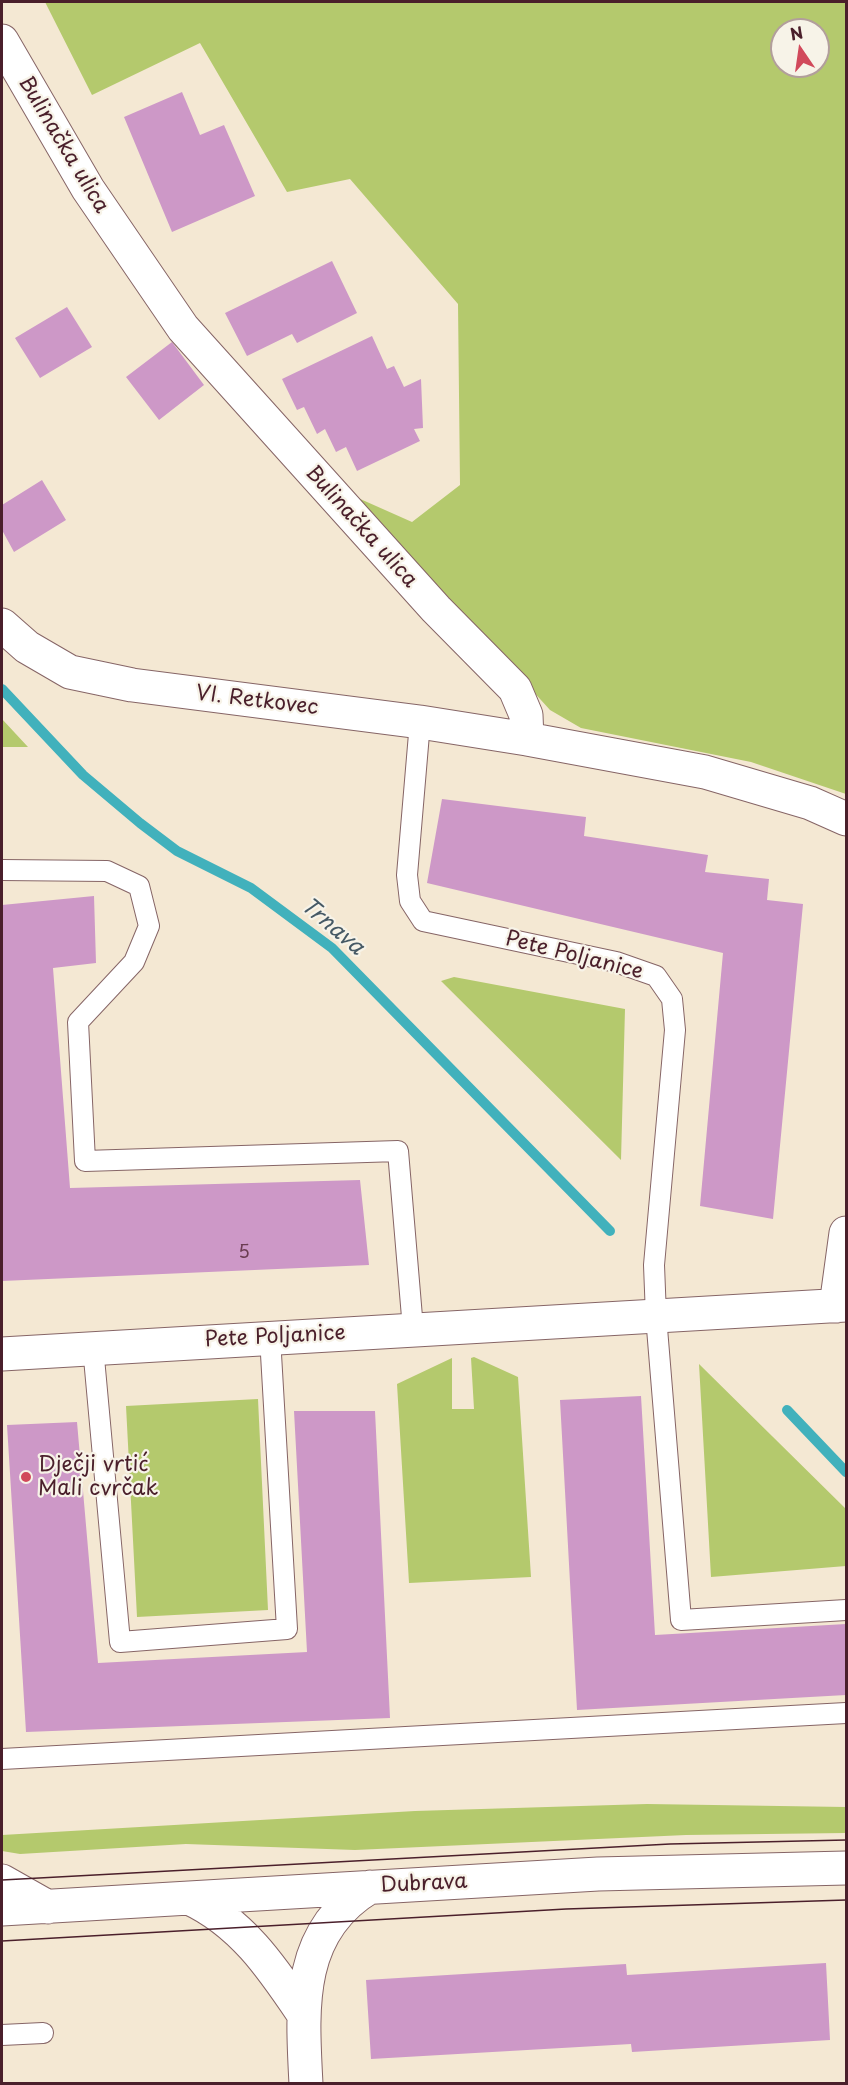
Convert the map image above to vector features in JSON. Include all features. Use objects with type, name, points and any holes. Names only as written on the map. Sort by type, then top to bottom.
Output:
[{"type":"street","name":"Bulinačka ulica","points":[[2,41],[88,189],[183,328],[436,609],[515,688],[526,715],[527,739]]},
{"type":"street","name":"VI. Retkovec","points":[[2,625],[27,647],[70,672],[132,684],[420,722],[527,739]]},
{"type":"street","points":[[527,739],[705,772],[810,803],[846,819]]},
{"type":"street","name":"Pete Poljanice","points":[[2,1354],[841,1305],[846,1233]]},
{"type":"street","name":"Dubrava","points":[[2,1910],[675,1871],[846,1868]]},
{"type":"street","points":[[2,1881],[48,1907]]},
{"type":"street","points":[[306,2084],[302,2012],[308,1975],[318,1944],[341,1908],[370,1887]]},
{"type":"street","points":[[189,1898],[221,1916],[254,1946],[302,2012]]},
{"type":"lane","name":"Pete Poljanice","points":[[420,722],[407,875],[410,901],[423,921],[616,962],[656,976],[672,999],[675,1030],[654,1265],[656,1316]]},
{"type":"lane","points":[[2,870],[107,871],[139,886],[149,926],[134,962],[78,1022],[85,1161],[398,1151],[413,1329]]},
{"type":"lane","points":[[656,1316],[681,1620],[846,1610]]},
{"type":"lane","points":[[93,1347],[120,1642],[287,1629],[270,1337]]},
{"type":"lane","points":[[2,1759],[846,1713]]},
{"type":"lane","points":[[2,2035],[43,2033]]},
{"type":"green space","points":[[45,2],[846,2],[846,794],[751,762],[581,728],[550,710],[358,498],[412,522],[460,485],[458,304],[350,179],[287,192],[200,43],[92,95]]},
{"type":"green space","points":[[2,719],[28,747],[2,747]]},
{"type":"green space","points":[[454,977],[625,1009],[621,1160],[441,981]]},
{"type":"green space","points":[[474,1357],[518,1377],[531,1577],[409,1583],[397,1384],[452,1358],[452,1409],[474,1409],[471,1358]]},
{"type":"green space","points":[[699,1364],[846,1509],[846,1566],[711,1577]]},
{"type":"green space","points":[[258,1399],[268,1610],[137,1617],[126,1406]]},
{"type":"green space","points":[[647,1804],[846,1807],[846,1833],[686,1835],[355,1850],[186,1844],[20,1854],[2,1851],[2,1835],[415,1811]]},
{"type":"building","points":[[182,92],[200,135],[224,125],[255,196],[172,232],[124,117]]},
{"type":"building","points":[[332,261],[357,313],[297,343],[292,334],[247,356],[225,313]]},
{"type":"building","points":[[67,307],[92,347],[40,378],[15,338]]},
{"type":"building","points":[[372,336],[387,369],[394,366],[404,387],[421,379],[423,428],[414,429],[420,441],[357,471],[346,447],[336,452],[325,429],[317,434],[304,407],[297,410],[282,379]]},
{"type":"building","points":[[172,342],[204,385],[159,420],[126,377]]},
{"type":"building","points":[[42,480],[66,520],[14,552],[2,530],[2,505]]},
{"type":"building","points":[[442,799],[586,817],[584,836],[708,855],[705,872],[769,879],[767,900],[803,904],[773,1219],[700,1206],[723,953],[427,883]]},
{"type":"building","points":[[94,896],[96,963],[53,968],[70,1188],[360,1180],[369,1265],[2,1281],[2,905]]},
{"type":"building","points":[[641,1396],[655,1635],[846,1624],[846,1695],[577,1710],[560,1400]]},
{"type":"building","points":[[294,1411],[375,1411],[390,1718],[26,1732],[7,1425],[77,1422],[98,1663],[307,1652]]},
{"type":"building","points":[[826,1963],[830,2040],[632,2052],[631,2044],[371,2059],[366,1980],[626,1964],[627,1975]]},
{"type":"waterway","name":"Trnava","points":[[2,689],[83,775],[140,823],[177,851],[251,888],[332,948],[610,1231]]},
{"type":"waterway","name":"Trnava","points":[[787,1410],[846,1472]]},
{"type":"tram line","points":[[2,1880],[670,1844],[846,1840]]},
{"type":"tram line","points":[[2,1941],[566,1909],[846,1900]]},
{"type":"place","name":"Dječji vrtić Mali cvrčak","points":[[26,1477]]}]
